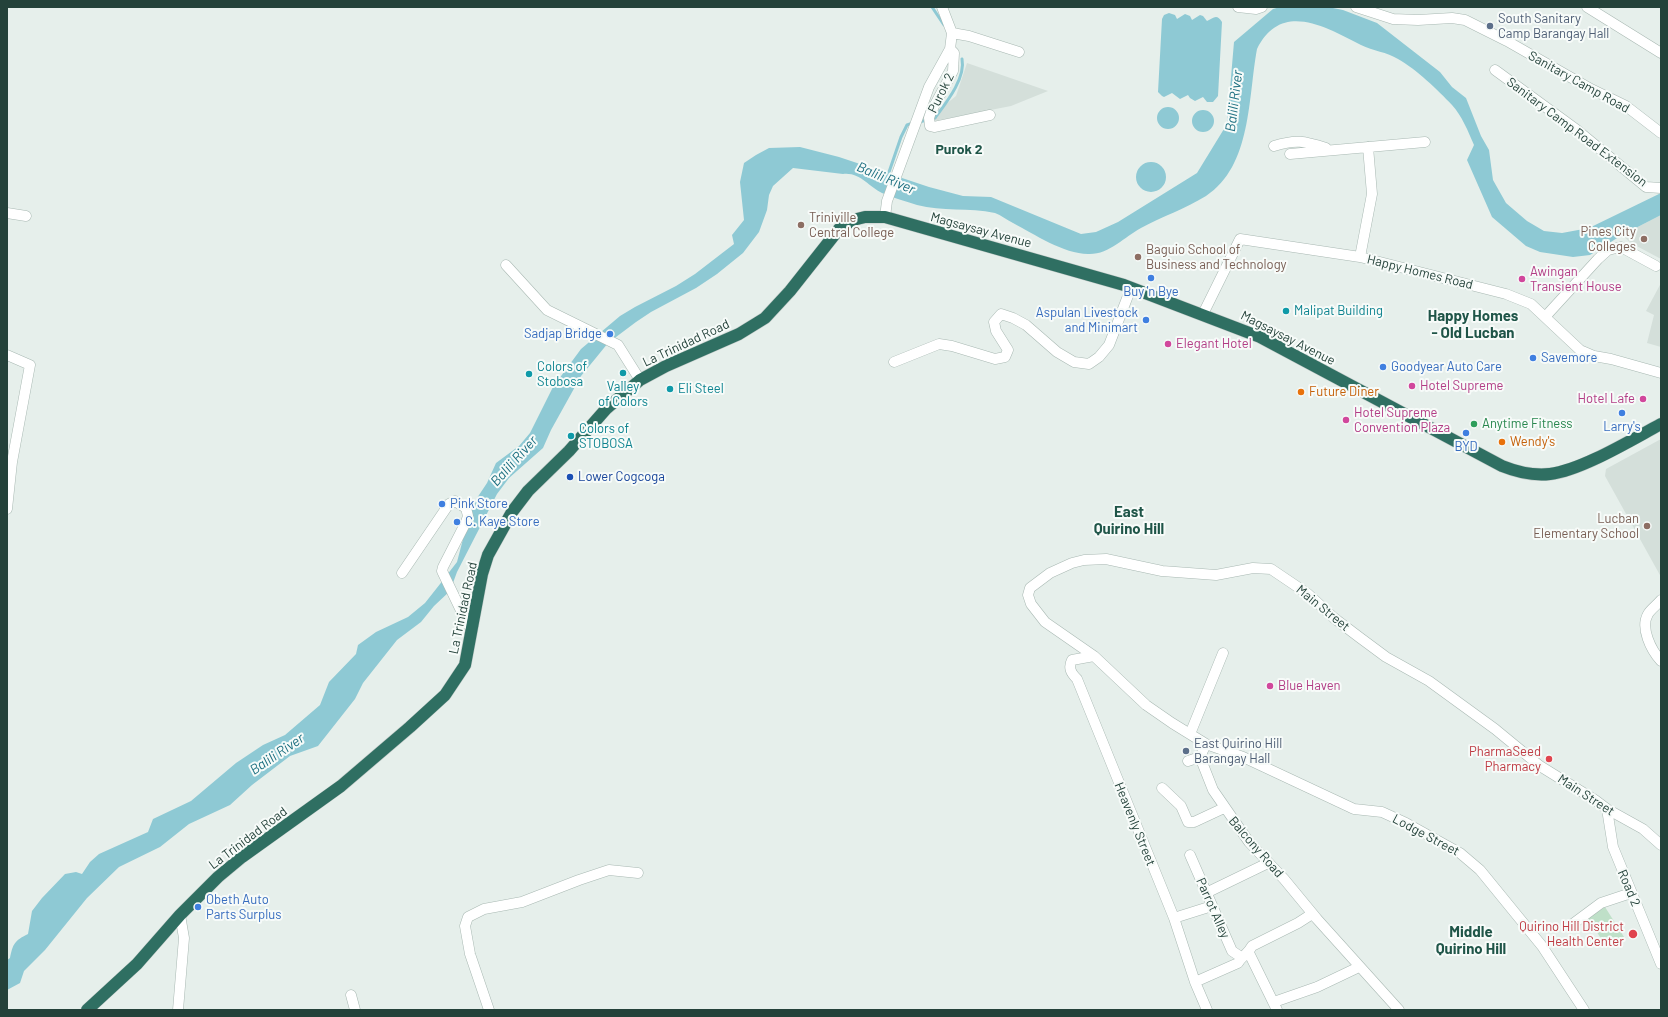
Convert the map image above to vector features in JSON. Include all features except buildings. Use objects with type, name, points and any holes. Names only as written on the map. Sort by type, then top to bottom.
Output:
[{"type":"highway","name":"Magsaysay Avenue","points":[[840,229],[853,220],[865,217],[885,217],[1083,272],[1131,288],[1260,336],[1502,466],[1514,471],[1549,474],[1570,470],[1661,424]]},
{"type":"highway","name":"La Trinidad Road","points":[[87,1010],[137,964],[180,915],[218,877],[236,862],[341,786],[399,737],[445,695],[465,665],[473,626],[477,593],[488,555],[512,512],[528,491],[569,451],[606,409],[640,380],[666,366],[739,334],[765,318],[790,291],[840,229]]},
{"type":"street","points":[[885,217],[888,197],[929,87],[950,49],[952,33],[942,7]]},
{"type":"street","points":[[1238,7],[1256,9],[1262,7]]},
{"type":"street","name":"Sanitary Camp Road","points":[[1356,7],[1393,19],[1418,20],[1452,18],[1464,20],[1507,41],[1626,106],[1661,133]]},
{"type":"street","points":[[1587,7],[1599,10],[1661,53]]},
{"type":"street","points":[[952,33],[969,36],[1019,52]]},
{"type":"street","name":"Purok 2","points":[[950,49],[954,53],[953,71],[931,112],[929,118],[930,126],[934,127],[990,115]]},
{"type":"street","name":"Sanitary Camp Road Extension","points":[[1495,70],[1577,130],[1646,187],[1661,188]]},
{"type":"street","points":[[1274,146],[1289,141],[1306,142],[1330,149]]},
{"type":"street","points":[[1290,154],[1330,149],[1425,142]]},
{"type":"street","points":[[1360,257],[1372,194],[1368,147]]},
{"type":"street","points":[[7,213],[26,216]]},
{"type":"street","name":"Happy Homes Road","points":[[1203,314],[1240,239],[1360,257],[1506,294],[1531,304],[1580,350],[1594,356],[1611,359],[1661,373]]},
{"type":"street","points":[[1545,317],[1608,250],[1621,246],[1656,266]]},
{"type":"street","points":[[506,265],[547,310],[618,345],[640,380]]},
{"type":"street","points":[[894,362],[939,344],[964,349],[996,359],[1005,358],[1008,350],[996,331],[994,322],[1001,314],[1026,325],[1057,352],[1074,362],[1090,364],[1099,357],[1109,345],[1131,288]]},
{"type":"street","points":[[7,355],[30,365],[9,461],[7,503]]},
{"type":"street","points":[[402,573],[442,512],[451,502],[455,502],[466,508],[468,516],[442,571],[460,606],[465,620],[468,625],[473,626]]},
{"type":"street","name":"Main Street","points":[[1094,656],[1045,622],[1036,611],[1028,595],[1033,585],[1063,567],[1084,560],[1106,559],[1162,571],[1209,575],[1252,568],[1271,569],[1308,594],[1334,618],[1386,657],[1429,681],[1495,729],[1540,766],[1607,809],[1643,829],[1661,845]]},
{"type":"street","points":[[1661,600],[1648,614],[1645,623],[1648,640],[1661,660]]},
{"type":"street","points":[[1190,734],[1223,653]]},
{"type":"street","points":[[1094,656],[1146,705],[1206,744],[1200,757],[1188,761]]},
{"type":"street","name":"Heavenly Street","points":[[1094,656],[1072,660],[1070,664],[1071,672],[1077,679],[1174,918],[1195,982],[1207,1010]]},
{"type":"street","name":"Lodge Street","points":[[1206,744],[1243,757],[1354,809],[1382,812],[1406,823],[1460,853],[1480,870],[1542,946],[1584,1010]]},
{"type":"street","name":"Balcony Road","points":[[1200,757],[1213,790],[1224,808],[1249,842],[1284,878],[1312,914],[1399,1010]]},
{"type":"street","points":[[1162,788],[1181,806],[1188,822],[1194,822],[1224,808]]},
{"type":"street","name":"Road 2","points":[[1607,809],[1613,847],[1661,964]]},
{"type":"street","name":"Parrot Alley","points":[[1190,855],[1232,951],[1245,955],[1276,1006]]},
{"type":"street","points":[[1206,893],[1268,863]]},
{"type":"street","points":[[489,1010],[470,954],[465,926],[468,917],[484,908],[522,902],[600,872],[613,870],[638,874]]},
{"type":"street","points":[[1570,926],[1601,903],[1614,900],[1631,893]]},
{"type":"street","points":[[1174,918],[1212,906]]},
{"type":"street","points":[[1195,982],[1238,963],[1252,946],[1298,923],[1312,914]]},
{"type":"street","points":[[178,1010],[184,938],[180,915]]},
{"type":"street","points":[[1276,1006],[1359,967]]},
{"type":"street","points":[[351,995],[355,1010]]},
{"type":"shaded area","points":[[967,63],[1048,91],[1011,106],[934,121],[935,113],[956,96]]},
{"type":"shaded area","name":"Pines City Colleges","points":[[1661,215],[1661,259],[1631,243],[1622,235]]},
{"type":"shaded area","name":"Pines City Colleges","points":[[1661,283],[1661,347],[1647,343],[1654,315],[1646,311]]},
{"type":"shaded area","name":"Lucban Elementary School","points":[[1661,439],[1661,577],[1605,476],[1606,469]]},
{"type":"green space","points":[[1605,907],[1624,937],[1607,948],[1588,918]]},
{"type":"water","name":"Balili River","points":[[1280,7],[1328,7],[1343,10],[1377,23],[1440,72],[1452,87],[1466,98],[1481,136],[1489,150],[1493,180],[1506,203],[1527,221],[1544,231],[1562,233],[1589,228],[1661,193],[1661,215],[1622,235],[1590,255],[1573,257],[1540,252],[1526,246],[1492,217],[1467,160],[1474,145],[1467,129],[1456,109],[1434,86],[1405,63],[1394,57],[1366,47],[1319,25],[1291,21],[1278,25],[1267,34],[1257,49],[1249,109],[1240,149],[1232,167],[1221,183],[1198,201],[1141,228],[1110,249],[1103,252],[1088,254],[1069,251],[1049,243],[995,213],[917,205],[882,193],[864,180],[854,175],[793,168],[773,186],[769,195],[767,210],[759,232],[743,253],[717,274],[696,288],[651,312],[608,343],[581,376],[551,430],[543,448],[509,478],[497,494],[457,572],[450,591],[434,606],[421,622],[397,640],[363,683],[355,699],[318,746],[290,756],[252,785],[230,805],[189,824],[160,847],[119,867],[87,898],[45,950],[24,971],[20,983],[7,990],[7,960],[10,958],[13,946],[17,941],[28,934],[32,911],[65,874],[76,872],[82,874],[90,862],[99,854],[148,832],[153,819],[191,801],[236,763],[263,745],[285,735],[320,705],[329,682],[356,654],[358,645],[376,632],[408,617],[425,603],[457,562],[468,520],[477,498],[487,483],[496,463],[519,446],[530,433],[553,387],[581,349],[620,316],[695,274],[734,244],[732,235],[744,220],[740,182],[744,163],[769,148],[800,147],[839,157],[929,187],[963,196],[991,197],[1081,234],[1096,232],[1118,222],[1197,173],[1227,124],[1234,42],[1273,9]]},
{"type":"water","points":[[1169,13],[1175,15],[1177,19],[1185,14],[1190,16],[1192,20],[1200,15],[1207,21],[1217,17],[1222,22],[1218,96],[1213,102],[1207,102],[1203,97],[1195,101],[1188,95],[1180,99],[1172,93],[1164,97],[1158,92],[1162,19],[1164,15]]},
{"type":"water","points":[[1168,107],[1176,110],[1179,118],[1176,126],[1168,129],[1160,126],[1157,118],[1160,110]]},
{"type":"water","points":[[1203,110],[1211,113],[1214,121],[1211,129],[1203,132],[1195,129],[1192,121],[1195,113]]},
{"type":"water","points":[[1151,162],[1162,166],[1166,177],[1162,188],[1151,192],[1140,188],[1136,177],[1140,166]]},
{"type":"waterway","points":[[932,7],[944,25]]},
{"type":"waterway","points":[[919,122],[935,118],[944,105],[958,82],[961,74],[962,59]]},
{"type":"waterway","name":"Balili River","points":[[888,175],[901,137],[907,125],[913,123]]},
{"type":"place","name":"South Sanitary Camp Barangay Hall","points":[[1490,26]]},
{"type":"place","name":"Triniville Central College","points":[[801,225]]},
{"type":"place","name":"Pines City Colleges","points":[[1644,239]]},
{"type":"place","name":"Baguio School of Business and Technology","points":[[1138,257]]},
{"type":"place","name":"Buy 'n Bye","points":[[1151,278]]},
{"type":"place","name":"Awingan Transient House","points":[[1522,279]]},
{"type":"place","name":"Malipat Building","points":[[1286,311]]},
{"type":"place","name":"Aspulan Livestock and Minimart","points":[[1146,320]]},
{"type":"place","name":"Sadjap Bridge","points":[[610,334]]},
{"type":"place","name":"Elegant Hotel","points":[[1168,344]]},
{"type":"place","name":"Savemore","points":[[1533,358]]},
{"type":"place","name":"Goodyear Auto Care","points":[[1383,367]]},
{"type":"place","name":"Valley of Colors","points":[[623,373]]},
{"type":"place","name":"Colors of Stobosa","points":[[529,374]]},
{"type":"place","name":"Hotel Supreme","points":[[1412,386]]},
{"type":"place","name":"Eli Steel","points":[[670,389]]},
{"type":"place","name":"Future Diner","points":[[1301,392]]},
{"type":"place","name":"Hotel Lafe","points":[[1643,399]]},
{"type":"place","name":"Larry's","points":[[1622,413]]},
{"type":"place","name":"Hotel Supreme Convention Plaza","points":[[1346,420]]},
{"type":"place","name":"Anytime Fitness","points":[[1474,424]]},
{"type":"place","name":"BYD","points":[[1466,433]]},
{"type":"place","name":"Colors of STOBOSA","points":[[571,436]]},
{"type":"place","name":"Wendy's","points":[[1502,442]]},
{"type":"place","name":"Lower Cogcoga","points":[[570,477]]},
{"type":"place","name":"Pink Store","points":[[442,504]]},
{"type":"place","name":"C. Kaye Store","points":[[457,522]]},
{"type":"place","name":"Lucban Elementary School","points":[[1647,526]]},
{"type":"place","name":"Blue Haven","points":[[1270,686]]},
{"type":"place","name":"East Quirino Hill Barangay Hall","points":[[1186,751]]},
{"type":"place","name":"PharmaSeed Pharmacy","points":[[1549,759]]},
{"type":"place","name":"Obeth Auto Parts Surplus","points":[[198,907]]},
{"type":"place","name":"Quirino Hill District Health Center","points":[[1633,934]]},
{"type":"district","name":"Purok 2","points":[[959,149]]},
{"type":"district","name":"Happy Homes - Old Lucban","points":[[1473,324]]},
{"type":"district","name":"East Quirino Hill","points":[[1129,520]]},
{"type":"district","name":"Middle Quirino Hill","points":[[1471,940]]}]
